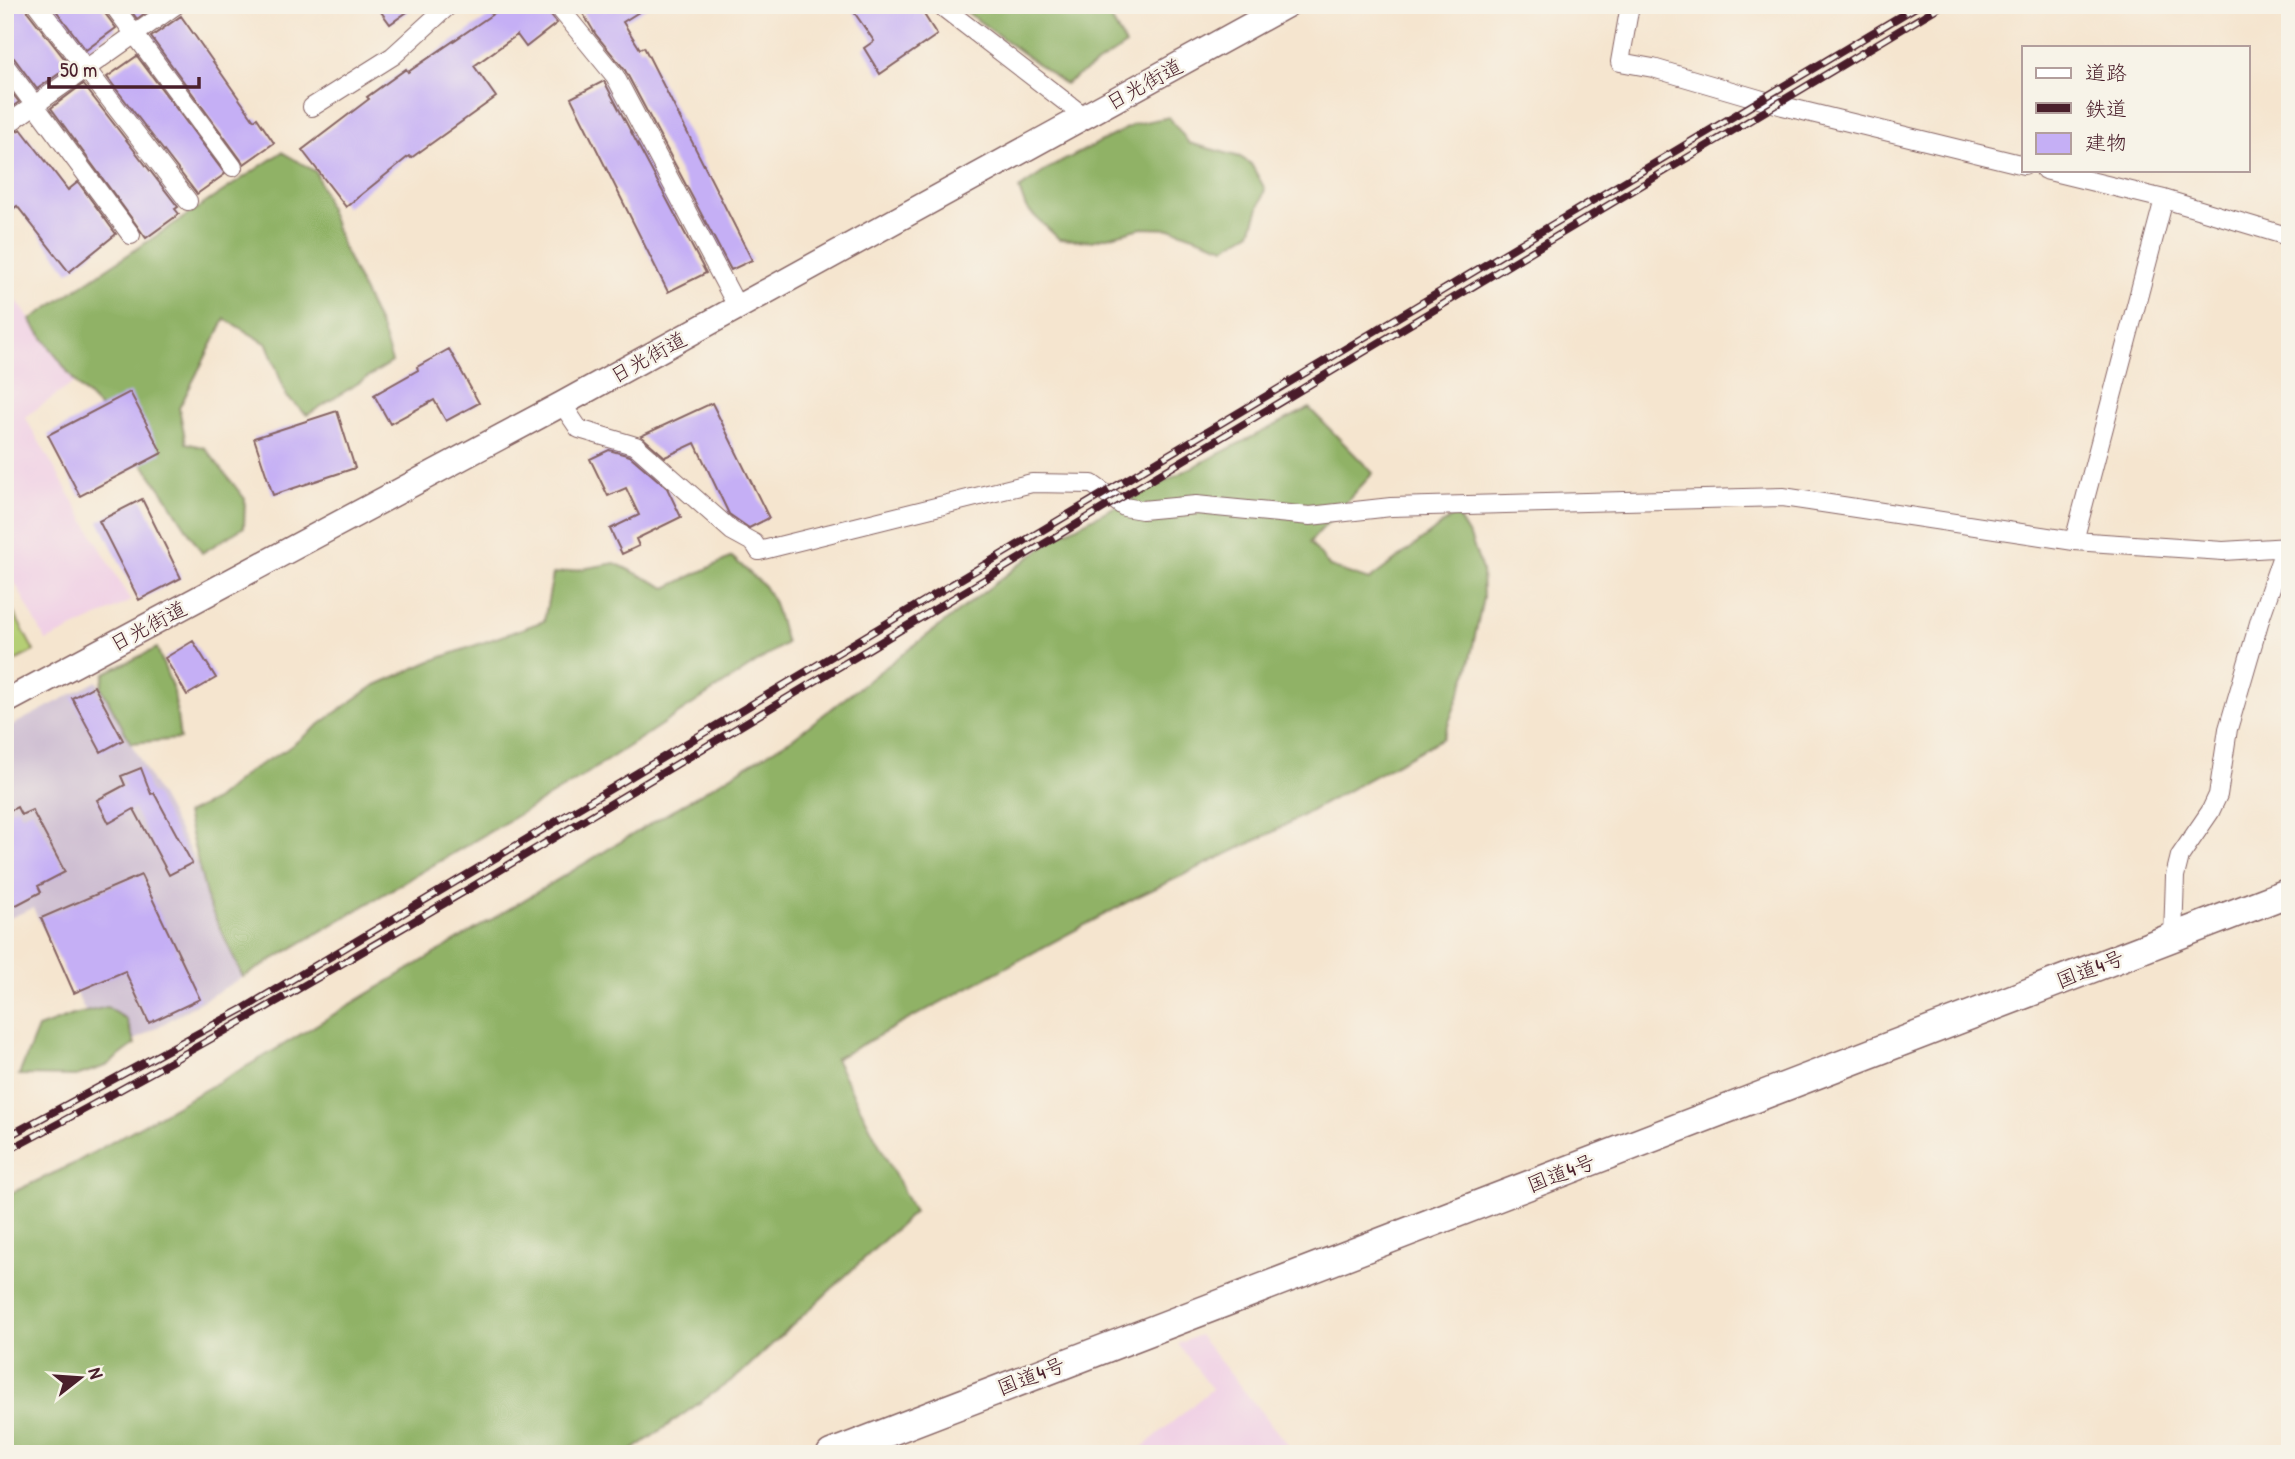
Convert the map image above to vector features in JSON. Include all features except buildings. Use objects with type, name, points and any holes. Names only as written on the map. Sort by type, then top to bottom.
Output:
[{"type":"highway","name":"国道4号","points":[[831,1454],[2290,892]]},
{"type":"main road","name":"日光街道","points":[[5,702],[562,404],[1287,5]]},
{"type":"street","points":[[37,5],[188,201]]},
{"type":"street","points":[[113,5],[233,167]]},
{"type":"street","points":[[5,125],[176,5]]},
{"type":"street","points":[[313,107],[393,56],[449,5]]},
{"type":"street","points":[[557,5],[615,76],[738,308]]},
{"type":"street","points":[[940,5],[1085,117]]},
{"type":"street","points":[[1630,5],[1620,62],[1653,68],[1783,106],[2022,165]]},
{"type":"street","points":[[5,65],[131,235]]},
{"type":"street","points":[[2053,172],[2164,199],[2290,237]]},
{"type":"street","points":[[2074,541],[2164,199]]},
{"type":"street","points":[[562,404],[579,429],[636,446],[732,531],[754,543],[759,551],[1032,483],[1092,484],[1124,507],[1142,510],[1196,505],[1310,516],[1391,507],[1783,497],[2074,541],[2222,551],[2287,547],[2261,616],[2228,729],[2218,795],[2210,812],[2180,856],[2175,876],[2173,937]]},
{"type":"shaded area","points":[[5,284],[75,382],[25,417],[131,601],[46,641],[5,564]]},
{"type":"shaded area","points":[[97,681],[255,970],[108,1056],[33,908],[5,920],[5,729]]},
{"type":"shaded area","points":[[1199,1335],[1295,1454],[1134,1454],[1212,1389],[1178,1344]]},
{"type":"green space","points":[[957,5],[1103,5],[1126,45],[1065,84]]},
{"type":"green space","points":[[1169,117],[1189,143],[1240,157],[1251,164],[1265,189],[1251,232],[1225,247],[1173,229],[1142,228],[1091,241],[1059,239],[1026,208],[1019,189],[1051,167],[1135,124]]},
{"type":"green space","points":[[282,152],[316,172],[342,245],[382,331],[392,362],[307,415],[287,397],[267,344],[225,319],[179,408],[186,443],[205,448],[245,499],[244,527],[202,553],[167,498],[109,417],[78,386],[30,320]]},
{"type":"green space","points":[[1309,408],[1373,473],[1310,542],[1330,567],[1369,580],[1456,514],[1471,539],[1482,570],[1483,598],[1467,674],[1443,738],[1269,834],[1135,898],[835,1059],[914,1212],[739,1375],[627,1454],[5,1454],[5,1196],[71,1165],[263,1057],[793,738],[1057,536]]},
{"type":"green space","points":[[732,557],[764,586],[774,603],[786,643],[574,782],[243,977],[208,903],[186,814],[215,800],[249,771],[287,749],[374,686],[431,661],[544,621],[553,574],[615,563],[666,588]]},
{"type":"green space","points":[[5,596],[34,651],[5,666]]},
{"type":"green space","points":[[157,648],[174,692],[180,739],[131,743],[101,687],[105,673]]},
{"type":"green space","points":[[107,1007],[126,1019],[135,1044],[106,1066],[76,1076],[19,1075],[38,1028],[73,1015]]},
{"type":"railway","points":[[5,1138],[243,1009],[1919,5]]},
{"type":"railway","points":[[5,1152],[240,1022],[472,887],[1942,5]]}]
